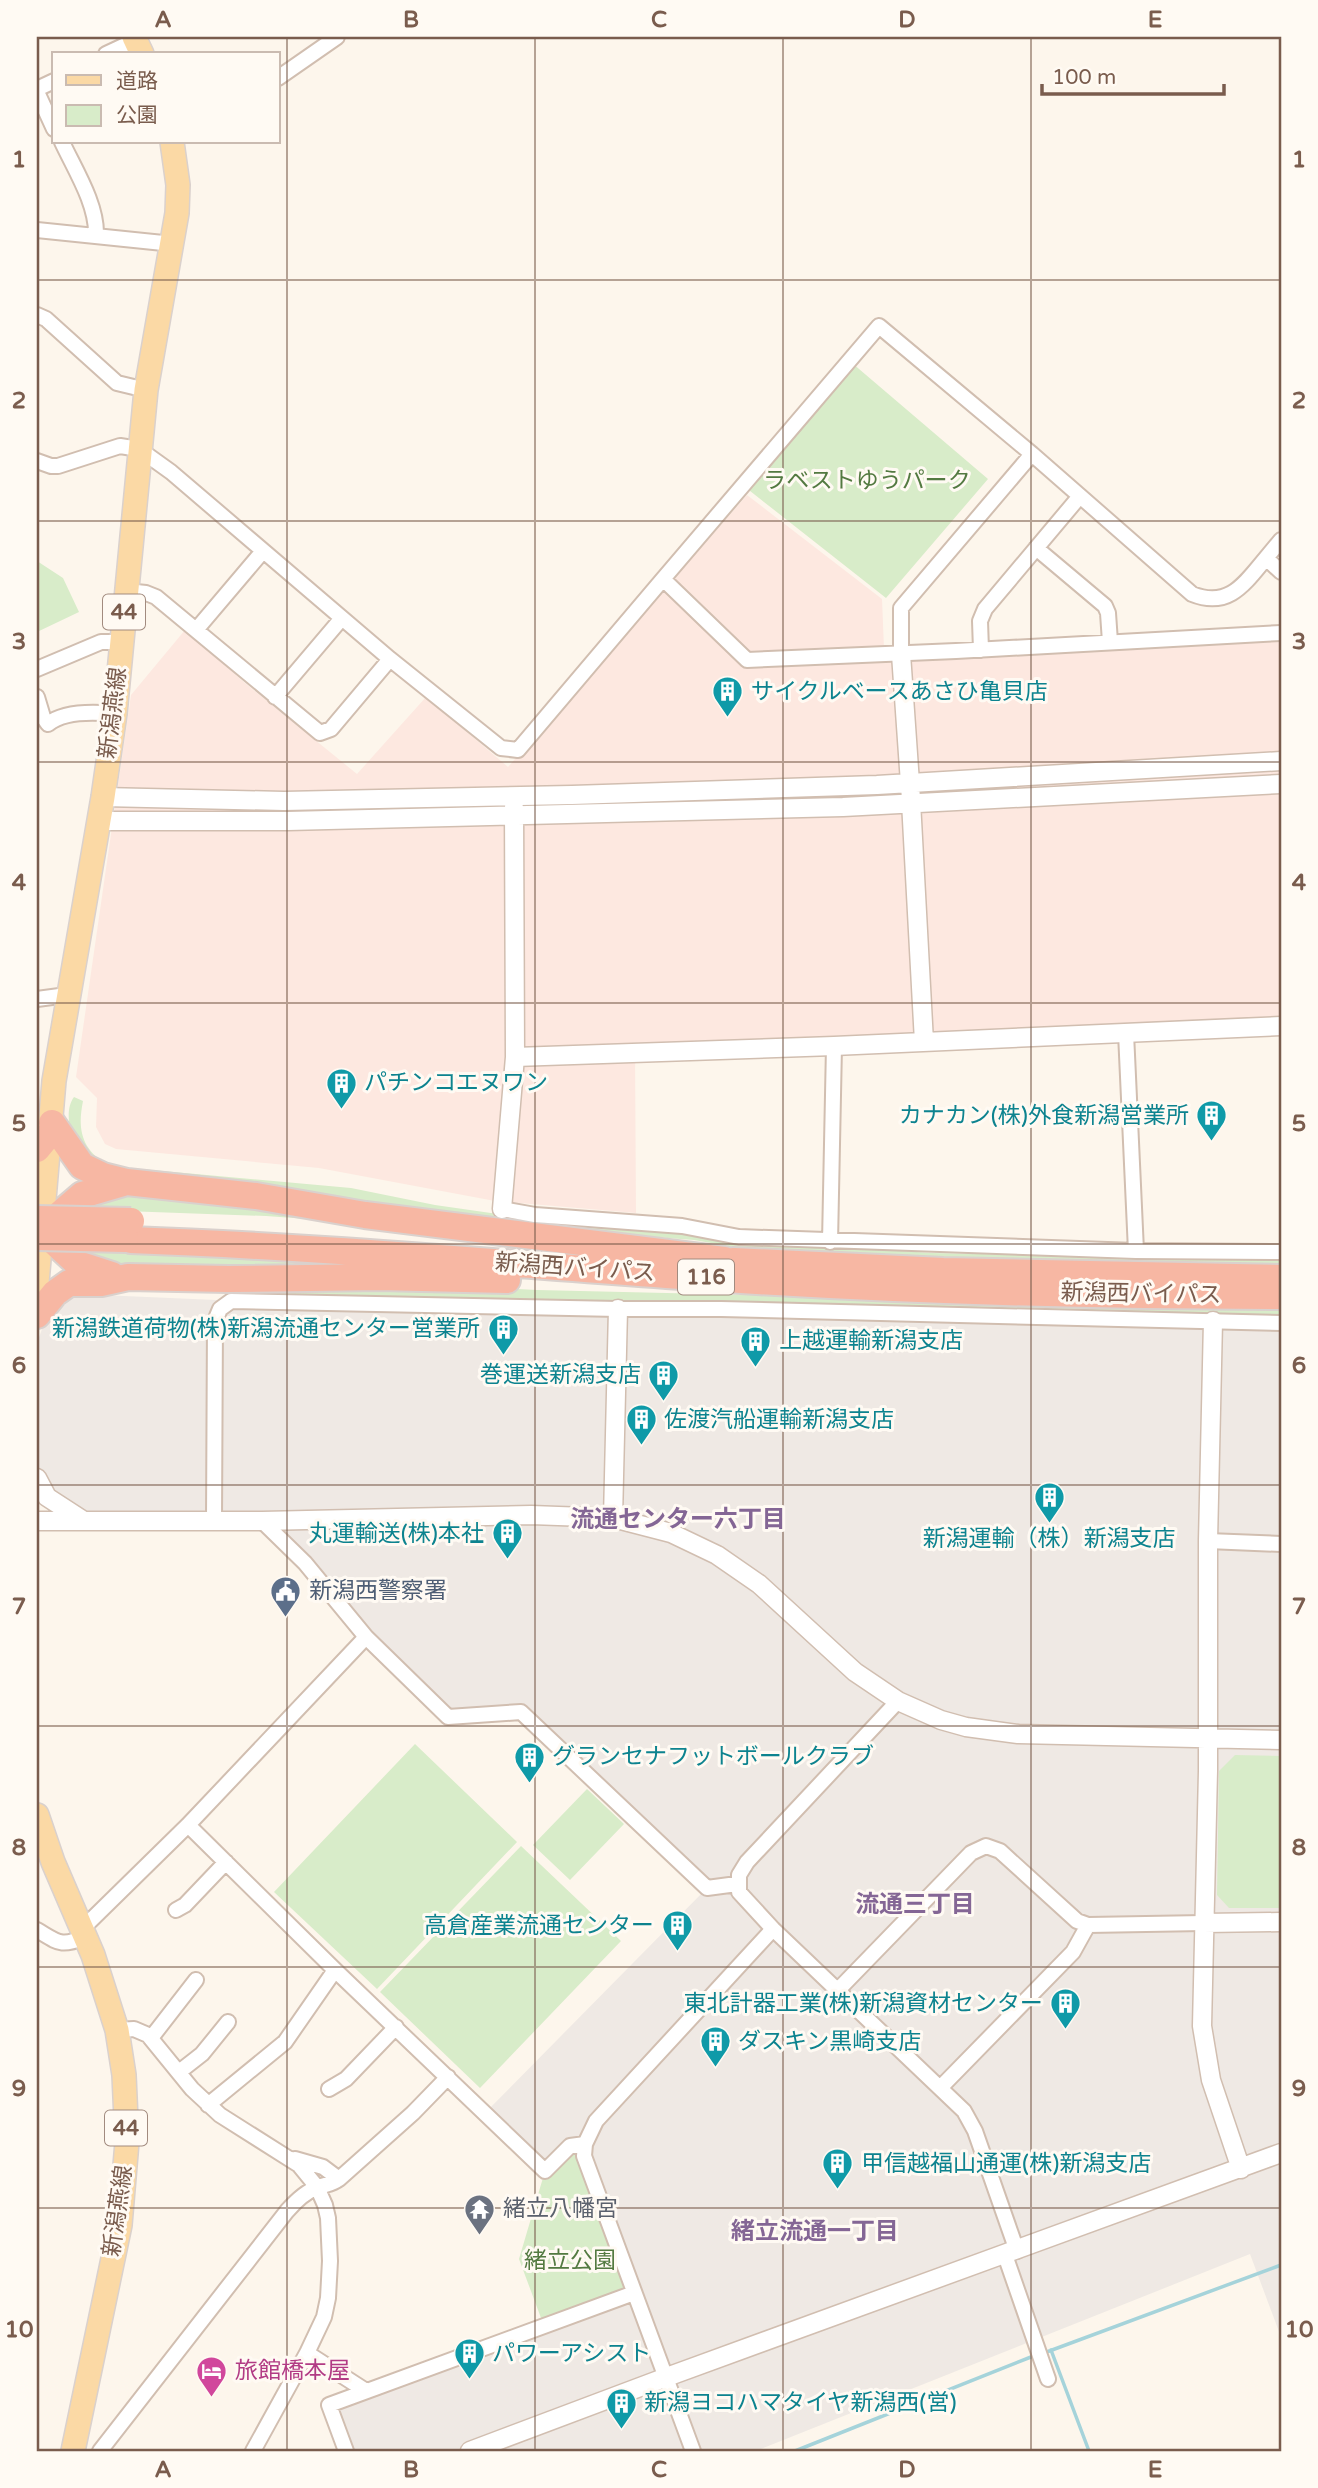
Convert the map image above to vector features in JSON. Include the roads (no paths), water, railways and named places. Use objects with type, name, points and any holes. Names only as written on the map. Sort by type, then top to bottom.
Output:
[{"type":"highway","points":[[46,1135],[82,1166],[103,1176],[127,1182],[256,1196],[725,1270]]},
{"type":"highway","points":[[127,1182],[102,1187],[82,1195],[38,1229],[78,1264],[102,1273],[128,1277],[380,1277],[542,1281],[725,1270]]},
{"type":"highway","name":"新潟西バイパス","points":[[38,1229],[131,1230],[344,1250],[725,1270],[941,1290],[1281,1296]]},
{"type":"highway","name":"新潟西バイパス","points":[[725,1270],[943,1271],[1281,1278]]},
{"type":"highway","points":[[37,1315],[55,1293],[69,1283],[101,1283],[128,1277]]},
{"type":"main road","name":"新潟燕線","points":[[37,1283],[38,1229],[46,1135],[46,1082],[67,995],[99,821],[115,714],[146,390],[173,244],[178,185],[175,144]]},
{"type":"main road","name":"新潟燕線","points":[[37,1815],[53,1863],[84,1933],[117,2030],[124,2075],[127,2142],[120,2225],[73,2451]]},
{"type":"street","points":[[280,77],[337,37]]},
{"type":"street","points":[[112,52],[137,44]]},
{"type":"street","points":[[38,87],[52,124]]},
{"type":"street","points":[[63,144],[91,206],[97,225],[96,235]]},
{"type":"street","points":[[37,230],[173,244]]},
{"type":"street","points":[[37,315],[46,319],[117,383],[146,390]]},
{"type":"street","points":[[37,461],[51,467],[120,446],[139,449],[171,472],[390,659],[501,748],[518,750],[879,326],[1032,454],[1192,594],[1202,598],[1227,597],[1238,591],[1281,540]]},
{"type":"street","points":[[923,1042],[911,783],[901,654],[901,608],[1032,454]]},
{"type":"street","points":[[981,650],[981,615],[1080,496]]},
{"type":"street","points":[[1036,548],[1105,606],[1110,642]]},
{"type":"street","points":[[196,630],[263,551]]},
{"type":"street","points":[[1266,558],[1281,572]]},
{"type":"street","points":[[663,579],[747,660],[1281,633]]},
{"type":"street","points":[[126,591],[151,595],[320,733],[326,732],[390,659]]},
{"type":"street","points":[[275,697],[342,618]]},
{"type":"street","points":[[37,669],[101,642],[121,642]]},
{"type":"street","points":[[37,697],[48,724],[57,719],[94,712],[115,714]]},
{"type":"street","points":[[103,797],[284,801],[514,796],[911,783],[1281,761]]},
{"type":"street","points":[[99,821],[514,817],[843,807],[1281,784]]},
{"type":"street","points":[[514,796],[515,1058],[502,1209],[535,1215],[682,1226],[739,1237],[1136,1251],[1281,1252]]},
{"type":"street","points":[[37,999],[67,995]]},
{"type":"street","points":[[515,1058],[1281,1026]]},
{"type":"street","points":[[1126,1033],[1136,1251]]},
{"type":"street","points":[[830,1242],[834,1046]]},
{"type":"street","points":[[214,1519],[215,1321],[216,1314],[225,1304],[239,1301],[618,1310],[721,1309],[1281,1323]]},
{"type":"street","points":[[613,1518],[618,1310]]},
{"type":"street","points":[[1213,1321],[1202,2026],[1216,2099],[1241,2169]]},
{"type":"street","points":[[37,1478],[47,1497],[84,1521]]},
{"type":"street","points":[[37,1521],[261,1521],[531,1516],[613,1518],[671,1533],[705,1548],[741,1570],[855,1672],[898,1701],[940,1720],[990,1731],[1281,1740]]},
{"type":"street","points":[[261,1521],[305,1563],[366,1637],[449,1717],[521,1712],[707,1888],[737,1884]]},
{"type":"street","points":[[1208,1541],[1281,1544]]},
{"type":"street","points":[[37,1930],[58,1942],[68,1944],[84,1933],[366,1637]]},
{"type":"street","points":[[898,1701],[747,1862],[738,1875],[737,1884],[743,1899],[964,2111],[975,2131],[1035,2347],[1047,2377]]},
{"type":"street","points":[[188,1825],[545,2171],[570,2146],[585,2144]]},
{"type":"street","points":[[838,1990],[971,1853],[986,1846],[1000,1851],[1068,1916],[1088,1925],[1281,1922]]},
{"type":"street","points":[[176,1910],[185,1905],[226,1862]]},
{"type":"street","points":[[941,2088],[1073,1952],[1088,1925]]},
{"type":"street","points":[[693,2451],[584,2156],[585,2144],[589,2130],[596,2121],[773,1929]]},
{"type":"street","points":[[208,2105],[285,2042],[335,1970]]},
{"type":"street","points":[[151,2038],[196,1980]]},
{"type":"street","points":[[179,2073],[202,2054],[228,2022]]},
{"type":"street","points":[[329,2089],[346,2079],[396,2028]]},
{"type":"street","points":[[117,2030],[134,2029],[151,2038],[208,2105],[240,2129],[299,2165],[317,2188],[328,2218],[330,2261],[324,2317],[253,2451]]},
{"type":"street","points":[[100,2451],[295,2202],[317,2188],[330,2185],[339,2179],[413,2113],[448,2077]]},
{"type":"street","points":[[470,2451],[1281,2153]]},
{"type":"street","points":[[289,2158],[323,2167],[339,2179]]},
{"type":"street","points":[[346,2451],[329,2405],[634,2293]]},
{"type":"street","points":[[307,2353],[366,2391]]},
{"type":"waterway","points":[[1044,2353],[1281,2265]]},
{"type":"waterway","points":[[1051,2350],[1089,2451]]},
{"type":"waterway","points":[[795,2451],[1036,2355]]},
{"type":"place","name":"サイクルベースあさひ亀貝店","points":[[728,719]]},
{"type":"place","name":"パチンコエヌワン","points":[[341,1110]]},
{"type":"place","name":"カナカン(株)外食新潟営業所","points":[[1212,1143]]},
{"type":"place","name":"新潟鉄道荷物(株)新潟流通センター営業所","points":[[503,1356]]},
{"type":"place","name":"上越運輸新潟支店","points":[[756,1368]]},
{"type":"place","name":"巻運送新潟支店","points":[[664,1402]]},
{"type":"place","name":"佐渡汽船運輸新潟支店","points":[[641,1447]]},
{"type":"place","name":"新潟運輸（株）新潟支店","points":[[1049,1525]]},
{"type":"place","name":"丸運輸送(株)本社","points":[[507,1561]]},
{"type":"place","name":"新潟西警察署","points":[[286,1618]]},
{"type":"place","name":"グランセナフットボールクラブ","points":[[529,1784]]},
{"type":"place","name":"高倉産業流通センター","points":[[677,1953]]},
{"type":"place","name":"東北計器工業(株)新潟資材センター","points":[[1066,2031]]},
{"type":"place","name":"ダスキン黒崎支店","points":[[715,2069]]},
{"type":"place","name":"甲信越福山通運(株)新潟支店","points":[[838,2191]]},
{"type":"place","name":"緒立八幡宮","points":[[480,2236]]},
{"type":"place","name":"パワーアシスト","points":[[469,2381]]},
{"type":"place","name":"旅館橋本屋","points":[[212,2398]]},
{"type":"place","name":"新潟ヨコハマタイヤ新潟西(営)","points":[[621,2430]]},
{"type":"district","name":"流通センター六丁目","points":[[678,1519]]},
{"type":"district","name":"流通三丁目","points":[[915,1904]]},
{"type":"district","name":"緒立流通一丁目","points":[[815,2231]]},
{"type":"park label","name":"ラベストゆうパーク","points":[[867,481]]},
{"type":"park label","name":"緒立公園","points":[[570,2261]]}]
